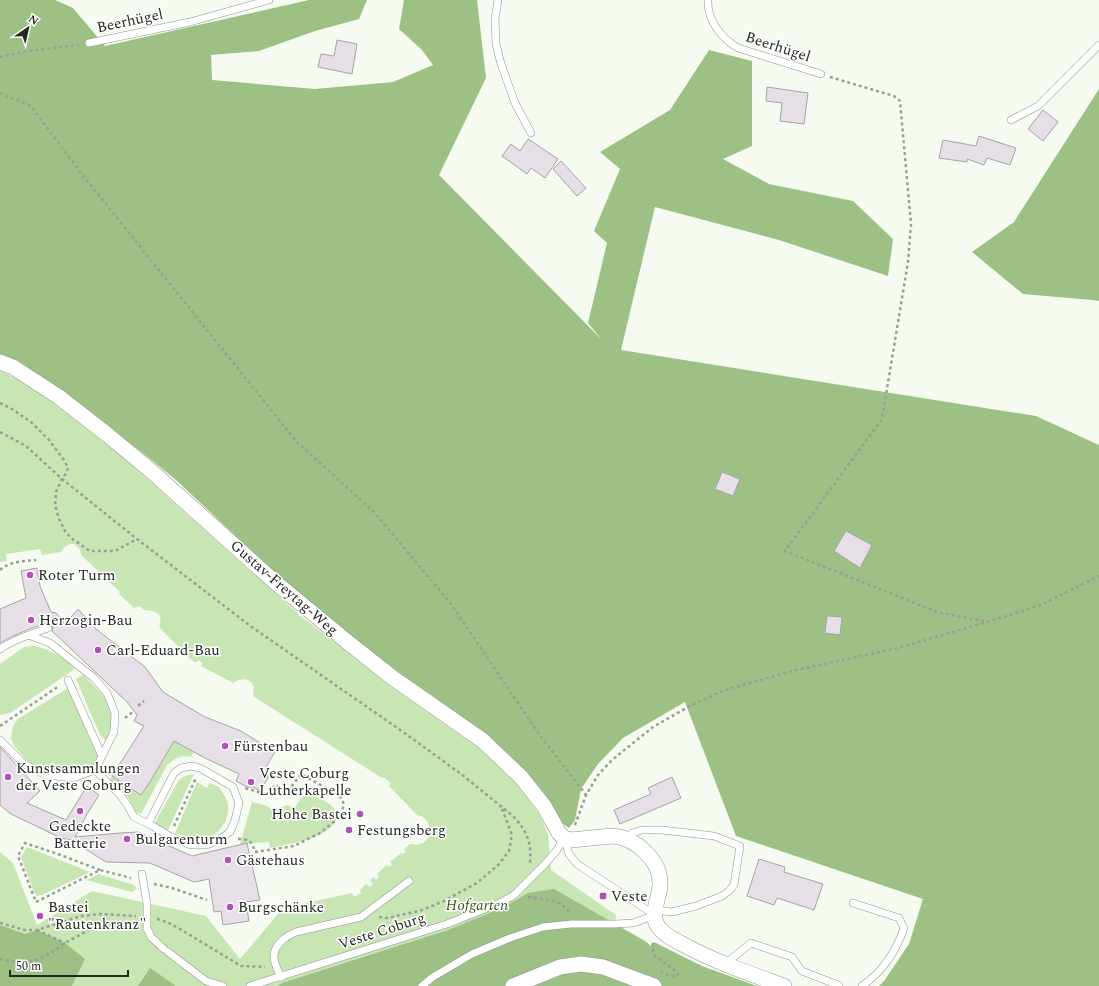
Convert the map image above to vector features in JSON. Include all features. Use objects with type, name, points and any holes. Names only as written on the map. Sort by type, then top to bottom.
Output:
[{"type":"street","name":"Gustav-Freytag-Weg","points":[[0,362],[13,367],[59,397],[109,436],[156,475],[276,583],[350,644],[393,678],[482,740],[521,777],[544,806],[560,832]]},
{"type":"street","points":[[560,832],[571,840],[614,836],[626,839],[640,847],[648,854],[657,868],[660,884],[655,913],[657,925],[672,938],[704,955],[784,986]]},
{"type":"street","points":[[513,986],[560,968],[581,964],[604,967],[654,986]]},
{"type":"lane","name":"Beerhügel","points":[[89,43],[190,22],[269,0]]},
{"type":"lane","points":[[498,0],[495,19],[496,44],[499,57],[515,103],[531,133]]},
{"type":"lane","name":"Beerhügel","points":[[708,0],[710,18],[721,35],[729,43],[738,48],[821,74]]},
{"type":"lane","points":[[1011,120],[1038,106],[1099,45]]},
{"type":"lane","points":[[0,649],[28,635],[48,628]]},
{"type":"lane","points":[[0,740],[24,764],[46,775],[73,778],[95,770],[114,732],[115,713],[107,693],[94,678],[82,670],[50,643],[28,635]]},
{"type":"lane","points":[[68,680],[102,756]]},
{"type":"lane","points":[[95,770],[121,796],[134,817],[169,836],[192,845],[206,845],[219,840],[230,832],[235,820],[239,803],[233,787],[200,768],[191,766],[181,768],[174,773],[150,820]]},
{"type":"lane","points":[[422,986],[472,954],[510,938],[542,927],[571,924],[633,923],[655,913],[672,912],[696,906],[722,896],[730,891],[734,885],[740,846],[714,836],[662,830],[642,830],[632,833],[626,839]]},
{"type":"lane","points":[[560,832],[569,854],[577,864],[655,913]]},
{"type":"lane","name":"Veste Coburg","points":[[250,986],[447,924],[502,902],[514,895],[557,850],[560,832]]},
{"type":"lane","points":[[143,878],[147,903],[148,930],[151,937],[166,951],[206,980],[223,986]]},
{"type":"lane","points":[[281,977],[274,956],[275,949],[278,944],[288,935],[361,917],[409,881]]},
{"type":"lane","points":[[853,903],[898,918],[904,928],[899,942],[888,960],[872,979],[862,986]]},
{"type":"lane","points":[[725,964],[751,943],[792,957],[802,971],[839,986]]},
{"type":"path","points":[[0,57],[28,51],[89,43]]},
{"type":"path","points":[[821,74],[894,96],[900,101],[911,224],[908,262],[882,419],[785,550],[937,612],[987,622]]},
{"type":"path","points":[[0,93],[31,106],[86,179],[296,441],[375,512],[406,549],[451,604],[539,734],[586,795]]},
{"type":"path","points":[[0,403],[12,409],[30,422],[48,440],[64,460],[68,468],[56,492],[55,505],[59,519],[65,531],[71,538],[90,551],[115,551],[137,539]]},
{"type":"path","points":[[0,432],[26,446],[62,479],[249,625],[406,734],[514,817],[521,825],[528,839],[531,851],[527,881]]},
{"type":"path","points":[[1,568],[14,562],[36,560]]},
{"type":"path","points":[[560,832],[574,828],[586,795],[598,775],[612,760],[653,727],[688,707],[722,692],[792,671],[898,648],[1041,605],[1099,576]]},
{"type":"path","points":[[0,726],[82,670]]},
{"type":"path","points":[[138,706],[144,701]]},
{"type":"path","points":[[169,836],[200,768]]},
{"type":"path","points":[[230,832],[234,839],[246,839],[252,843],[255,852],[294,846],[320,833],[340,816],[344,804],[340,796],[301,774],[288,791],[276,785],[265,794],[248,788],[233,787]]},
{"type":"path","points":[[361,917],[388,918],[419,911],[442,902],[477,883],[499,864],[509,851],[512,834],[502,808]]},
{"type":"path","points":[[100,870],[36,902],[18,856],[25,843],[100,870],[143,878],[207,900]]},
{"type":"path","points":[[514,895],[549,900],[562,904],[570,912],[571,924]]},
{"type":"path","points":[[0,923],[25,930],[37,930],[81,916],[101,914],[140,916]]},
{"type":"path","points":[[154,918],[167,922],[180,929],[241,966],[277,967]]},
{"type":"path","points":[[0,959],[23,963],[36,960],[51,953],[65,943],[96,926],[104,924],[148,930]]},
{"type":"path","points":[[37,930],[65,943]]},
{"type":"path","points":[[654,942],[652,947],[654,955],[677,972],[678,975],[673,976],[658,970]]},
{"type":"green space","points":[[0,0],[55,0],[73,8],[105,46],[309,0],[367,0],[359,19],[315,31],[259,51],[211,55],[212,80],[315,89],[393,82],[433,65],[422,50],[399,29],[404,0],[477,0],[486,78],[439,175],[602,340],[588,323],[607,243],[594,231],[620,169],[600,152],[670,110],[709,50],[752,61],[752,146],[723,159],[769,184],[853,201],[893,239],[888,276],[779,240],[655,207],[621,350],[1036,416],[1099,445],[1099,986],[879,986],[909,944],[923,899],[736,836],[685,702],[623,738],[598,764],[581,789],[575,820],[569,828],[562,823],[524,771],[399,676],[289,586],[176,480],[143,453],[53,386],[0,355]]},
{"type":"green space","points":[[1099,89],[1099,301],[1023,294],[972,252],[1014,222]]},
{"type":"green space","name":"Hofgarten","points":[[0,370],[31,387],[108,444],[302,617],[388,684],[473,743],[498,764],[517,783],[541,817],[548,834],[551,870],[616,915],[615,924],[503,986],[0,986],[0,852],[13,863],[37,925],[92,891],[206,916],[240,959],[283,908],[352,893],[354,897],[361,893],[360,890],[366,884],[370,887],[373,884],[370,880],[374,877],[376,880],[379,877],[377,874],[387,865],[389,867],[392,864],[390,862],[401,853],[406,852],[404,849],[410,844],[423,843],[428,837],[430,830],[425,819],[417,815],[389,786],[391,783],[253,696],[253,686],[249,680],[242,679],[233,683],[201,666],[203,663],[198,660],[196,663],[189,658],[159,627],[160,617],[157,613],[144,610],[140,606],[134,608],[119,594],[120,592],[81,555],[79,549],[74,544],[69,544],[63,548],[61,552],[42,555],[40,549],[6,554],[7,561],[0,562]]},
{"type":"green space","points":[[34,646],[63,657],[75,669],[10,713],[0,715],[0,664],[24,647]]},
{"type":"green space","points":[[83,675],[99,690],[107,701],[111,714],[111,724],[107,741],[100,735],[76,679]]},
{"type":"green space","points":[[68,688],[99,762],[85,775],[45,773],[31,765],[14,746],[11,738],[13,726],[18,719]]},
{"type":"green space","points":[[174,741],[194,751],[191,757],[183,756],[175,759],[167,765],[141,814],[136,812],[124,790],[109,780],[112,776],[141,795]]},
{"type":"green space","points":[[194,774],[168,830],[154,824],[179,780],[185,776]]},
{"type":"green space","points":[[197,782],[207,788],[210,783],[219,787],[227,801],[228,808],[228,815],[222,827],[211,836],[201,840],[175,833]]},
{"type":"green space","points":[[306,792],[326,802],[335,810],[337,819],[330,828],[315,837],[306,840],[270,848],[269,842],[240,844],[252,802],[264,805],[274,810],[287,805],[294,808]]},
{"type":"green space","points":[[27,847],[90,872],[37,896],[34,892],[21,857]]},
{"type":"green space","points":[[99,874],[134,885],[136,887],[135,890],[132,892],[86,880]]},
{"type":"green space","points":[[554,889],[645,941],[651,946],[654,942],[702,966],[757,986],[277,986],[282,983],[448,930],[504,907],[528,893]]},
{"type":"green space","points":[[0,925],[25,934],[37,930],[65,943],[85,959],[72,986],[0,986]]},
{"type":"green space","points":[[150,968],[176,986],[138,986]]},
{"type":"building","points":[[337,40],[357,44],[352,74],[318,67],[321,54],[334,56]]},
{"type":"building","points":[[767,87],[808,93],[804,124],[780,121],[782,103],[766,101]]},
{"type":"building","points":[[1043,110],[1058,122],[1043,141],[1028,129]]},
{"type":"building","points":[[979,136],[1016,148],[1010,165],[987,158],[984,165],[967,159],[967,162],[939,158],[943,140],[976,146]]},
{"type":"building","points":[[528,139],[558,159],[545,178],[531,168],[527,174],[502,156],[511,144],[520,151]]},
{"type":"building","points":[[561,161],[586,188],[577,196],[553,169]]},
{"type":"building","points":[[722,472],[740,479],[733,496],[715,489]]},
{"type":"building","points":[[846,531],[872,545],[860,568],[834,551]]},
{"type":"building","points":[[37,568],[40,586],[51,612],[56,613],[65,624],[78,609],[96,629],[145,667],[163,692],[205,717],[241,731],[275,752],[266,767],[268,778],[260,791],[253,787],[247,787],[236,781],[239,774],[174,741],[141,795],[112,776],[144,726],[134,721],[137,715],[127,702],[52,631],[53,627],[51,624],[46,623],[27,630],[0,643],[0,609],[26,598],[21,571]]},
{"type":"building","points":[[827,616],[842,617],[840,635],[825,633]]},
{"type":"building","points":[[0,747],[40,791],[27,803],[66,820],[87,786],[99,795],[75,837],[138,832],[192,856],[247,843],[260,900],[246,902],[249,921],[223,925],[221,911],[214,912],[209,879],[194,882],[150,863],[106,862],[71,840],[61,838],[11,814],[0,805]]},
{"type":"building","points":[[672,777],[681,798],[620,824],[614,810],[651,794],[648,788]]},
{"type":"building","points":[[759,859],[785,867],[784,872],[823,884],[814,910],[777,898],[774,905],[747,896]]},
{"type":"place","name":"Roter Turm","points":[[30,575]]},
{"type":"place","name":"Herzogin-Bau","points":[[31,620]]},
{"type":"place","name":"Carl-Eduard-Bau","points":[[98,650]]},
{"type":"place","name":"Fürstenbau","points":[[225,746]]},
{"type":"place","name":"Kunstsammlungen der Veste Coburg","points":[[8,777]]},
{"type":"place","name":"Veste Coburg Lutherkapelle","points":[[251,782]]},
{"type":"place","name":"Gedeckte Batterie","points":[[80,811]]},
{"type":"place","name":"Hohe Bastei","points":[[360,814]]},
{"type":"place","name":"Festungsberg","points":[[349,830]]},
{"type":"place","name":"Bulgarenturm","points":[[127,839]]},
{"type":"place","name":"Gästehaus","points":[[228,860]]},
{"type":"place","name":"Veste","points":[[603,896]]},
{"type":"place","name":"Burgschänke","points":[[230,907]]},
{"type":"place","name":"Bastei \"Rautenkranz\"","points":[[40,916]]}]
